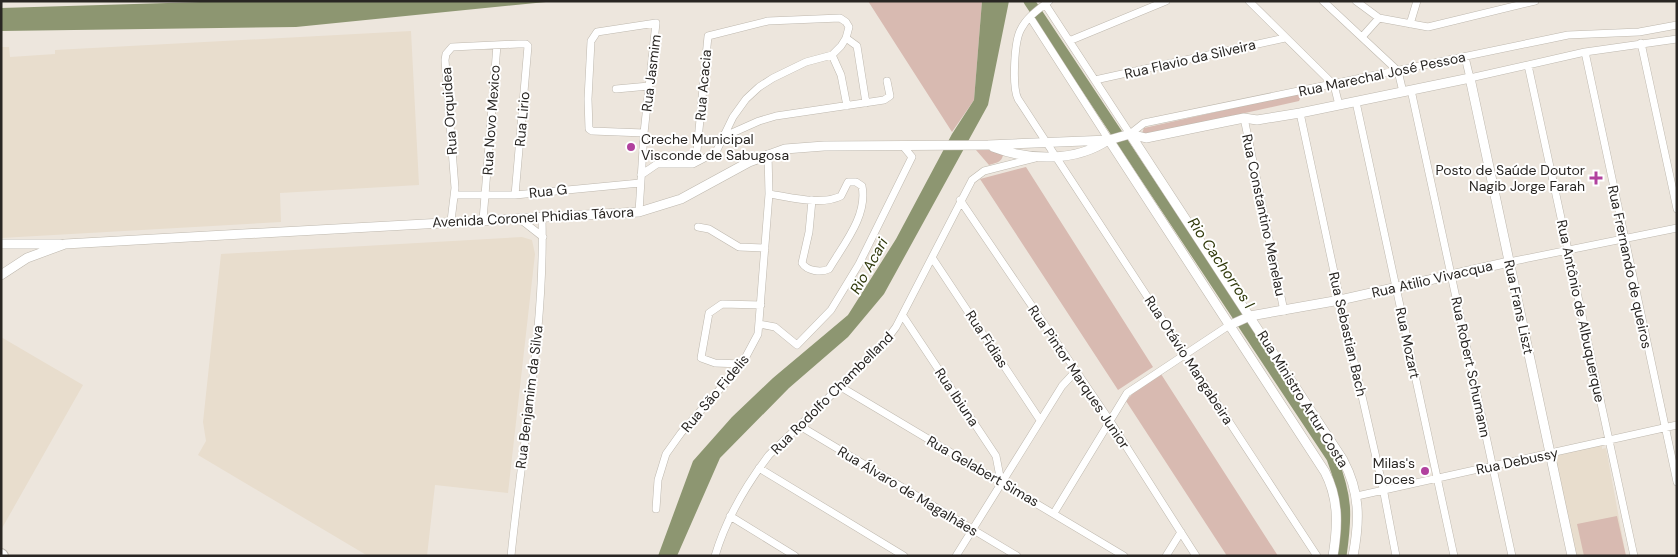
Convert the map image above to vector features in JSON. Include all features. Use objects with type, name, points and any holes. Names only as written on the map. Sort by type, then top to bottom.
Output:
[{"type":"street","points":[[1069,40],[1166,1]]},
{"type":"street","points":[[1249,1],[1334,85],[1338,105]]},
{"type":"street","points":[[1323,1],[1398,71]]},
{"type":"street","points":[[1356,1],[1379,18],[1428,27],[1535,1]]},
{"type":"street","points":[[1410,24],[1417,1]]},
{"type":"street","name":"Rua Ministro Artur Costa","points":[[1045,4],[1095,80],[1128,135],[1343,460],[1357,496],[1358,522],[1354,556]]},
{"type":"street","name":"Rua Otávio Mangabeira","points":[[1045,4],[1022,26],[1017,39],[1015,90],[1018,100],[1045,142],[1059,156],[1060,165],[1317,556]]},
{"type":"street","name":"Rua Ministro Artur Costa","points":[[1031,16],[1319,462],[1329,481],[1337,521],[1333,556]]},
{"type":"street","name":"Rua Acacia","points":[[696,161],[708,36],[731,32],[768,21],[840,18],[849,27],[846,38]]},
{"type":"street","points":[[1362,37],[1379,18]]},
{"type":"street","name":"Rua Jasmim","points":[[639,212],[644,133],[656,23],[600,31],[594,34],[591,41],[588,99],[589,129],[592,131],[644,133]]},
{"type":"street","name":"Rua Marechal José Pessoa","points":[[1006,148],[1045,142],[1112,139],[1128,135],[1144,123],[1568,35],[1639,32],[1677,25]]},
{"type":"street","points":[[640,179],[657,164],[672,162],[690,165],[716,152],[722,137],[746,99],[773,78],[806,62],[832,55],[846,38],[857,46],[866,103]]},
{"type":"street","name":"Rua Flavio da Silveira","points":[[1095,80],[1285,38]]},
{"type":"street","name":"Rua Marechal José Pessoa","points":[[1128,135],[1146,138],[1244,118],[1257,120],[1300,113],[1585,52],[1677,39]]},
{"type":"street","points":[[1641,43],[1677,209]]},
{"type":"street","name":"Rua Orquidea","points":[[450,221],[455,195],[446,54],[452,47],[526,44]]},
{"type":"street","name":"Rua Lirio","points":[[515,195],[528,58],[528,46],[526,44]]},
{"type":"street","name":"Rua Novo Mexico","points":[[485,195],[497,45]]},
{"type":"street","name":"Rua Frernando de queiros","points":[[1585,52],[1623,238],[1677,482]]},
{"type":"street","points":[[832,55],[841,75],[847,106]]},
{"type":"street","name":"Rua Frans Liszt","points":[[1465,57],[1572,556]]},
{"type":"street","name":"Rua Antônio de Albuquerque","points":[[1528,65],[1634,556]]},
{"type":"street","name":"Rua Robert Schumann","points":[[1398,71],[1407,91],[1512,556]]},
{"type":"street","points":[[722,137],[759,121],[776,116],[888,98],[890,93],[887,81]]},
{"type":"street","points":[[616,89],[649,86]]},
{"type":"street","name":"Rua Mozart","points":[[1356,102],[1454,556]]},
{"type":"street","name":"Rua Sebastian Bach","points":[[1300,113],[1383,488],[1396,556]]},
{"type":"street","name":"Rua Constantino Menelau","points":[[1244,118],[1284,311]]},
{"type":"street","name":"Rua Marechal José Pessoa","points":[[988,145],[1043,156],[1059,156],[1092,150],[1112,139]]},
{"type":"street","name":"Avenida Coronel Phidias Távora","points":[[1,244],[65,244],[450,221],[542,219],[639,212],[681,199],[768,154],[805,147],[988,145]]},
{"type":"street","points":[[759,324],[775,327],[797,345],[831,310],[859,264],[912,157],[902,146]]},
{"type":"street","points":[[1003,166],[1007,159],[1006,148]]},
{"type":"street","name":"Rua São Fidelis","points":[[656,509],[661,467],[673,443],[742,364],[754,344],[761,305],[769,194],[768,154]]},
{"type":"street","name":"Rua Rodolfo Chambelland","points":[[715,556],[730,516],[759,468],[885,342],[903,316],[960,200],[972,180],[978,174],[1043,156]]},
{"type":"street","name":"Rua G","points":[[455,195],[515,195],[640,179]]},
{"type":"street","points":[[769,194],[812,200],[836,198],[841,196],[848,182],[856,182],[862,186],[860,207],[853,228],[829,269],[822,272],[806,268],[802,263],[809,232],[812,200]]},
{"type":"street","points":[[483,220],[485,195]]},
{"type":"street","name":"Rua Pintor Marques Junior","points":[[960,200],[1110,421],[1196,556]]},
{"type":"street","points":[[520,219],[543,237]]},
{"type":"street","name":"Rua Benjamim da Silva","points":[[511,556],[539,307],[543,237],[542,219]]},
{"type":"street","points":[[698,227],[709,229],[739,247],[765,248]]},
{"type":"street","name":"Rua Atilio Vivacqua","points":[[1230,325],[1248,317],[1340,300],[1509,262],[1677,228]]},
{"type":"street","name":"Avenida Coronel Phidias Távora","points":[[1,275],[27,258],[65,244]]},
{"type":"street","name":"Rua Fídias","points":[[933,258],[1040,420]]},
{"type":"street","points":[[742,364],[715,363],[700,358],[709,313],[722,304],[761,305]]},
{"type":"street","name":"Rua Ibiuna","points":[[903,316],[996,456],[1001,482]]},
{"type":"street","points":[[1054,513],[1128,393],[1230,325]]},
{"type":"street","points":[[956,556],[1040,420],[1062,386],[1075,372]]},
{"type":"street","name":"Rua Gelabert Simas","points":[[841,387],[1124,556]]},
{"type":"street","name":"Rua Debussy","points":[[1357,496],[1383,488],[1551,454],[1677,425]]},
{"type":"street","name":"Rua Álvaro de Magalhães","points":[[800,426],[1017,556]]},
{"type":"street","points":[[759,468],[904,556]]},
{"type":"street","points":[[730,516],[796,556]]},
{"type":"street","points":[[1166,556],[1181,532]]},
{"type":"shaded area","points":[[234,1],[556,1],[296,27],[1,31],[1,8]]},
{"type":"shaded area","points":[[868,1],[982,1],[974,100],[952,132]]},
{"type":"shaded area","points":[[982,1],[1009,1],[988,105],[884,294],[848,337],[789,388],[720,458],[677,556],[658,556],[693,461],[732,417],[773,378],[848,315],[896,239],[952,134],[974,100]]},
{"type":"shaded area","points":[[411,31],[419,185],[280,193],[281,222],[1,238],[1,47],[9,47],[10,57],[55,54],[55,50]]},
{"type":"shaded area","points":[[1297,94],[1301,96],[1299,101],[1146,135],[1142,133],[1144,128]]},
{"type":"shaded area","points":[[976,150],[996,150],[1003,155],[1000,161],[989,165]]},
{"type":"shaded area","points":[[1026,167],[1153,367],[1118,390],[980,179]]},
{"type":"shaded area","points":[[522,237],[532,240],[535,254],[508,493],[435,485],[427,556],[368,556],[198,455],[206,441],[203,422],[221,254]]},
{"type":"shaded area","points":[[1,337],[83,385],[1,530]]},
{"type":"shaded area","points":[[1161,374],[1278,556],[1227,556],[1126,401],[1135,391]]},
{"type":"shaded area","points":[[1602,445],[1602,449],[1606,448],[1626,556],[1575,556],[1553,456]]},
{"type":"shaded area","points":[[1617,516],[1626,556],[1584,556],[1577,524]]},
{"type":"waterway","name":"Rio Cachorros I","points":[[1029,1],[1332,458],[1341,484],[1344,506],[1345,517],[1341,556]]},
{"type":"place","name":"Creche Municipal Visconde de Sabugosa","points":[[631,147]]},
{"type":"place","name":"Posto de Saúde Doutor Nagib Jorge Farah","points":[[1596,178]]},
{"type":"place","name":"Milas's Doces","points":[[1425,471]]},
{"type":"water label","name":"Rio Acari","points":[[869,266]]}]
